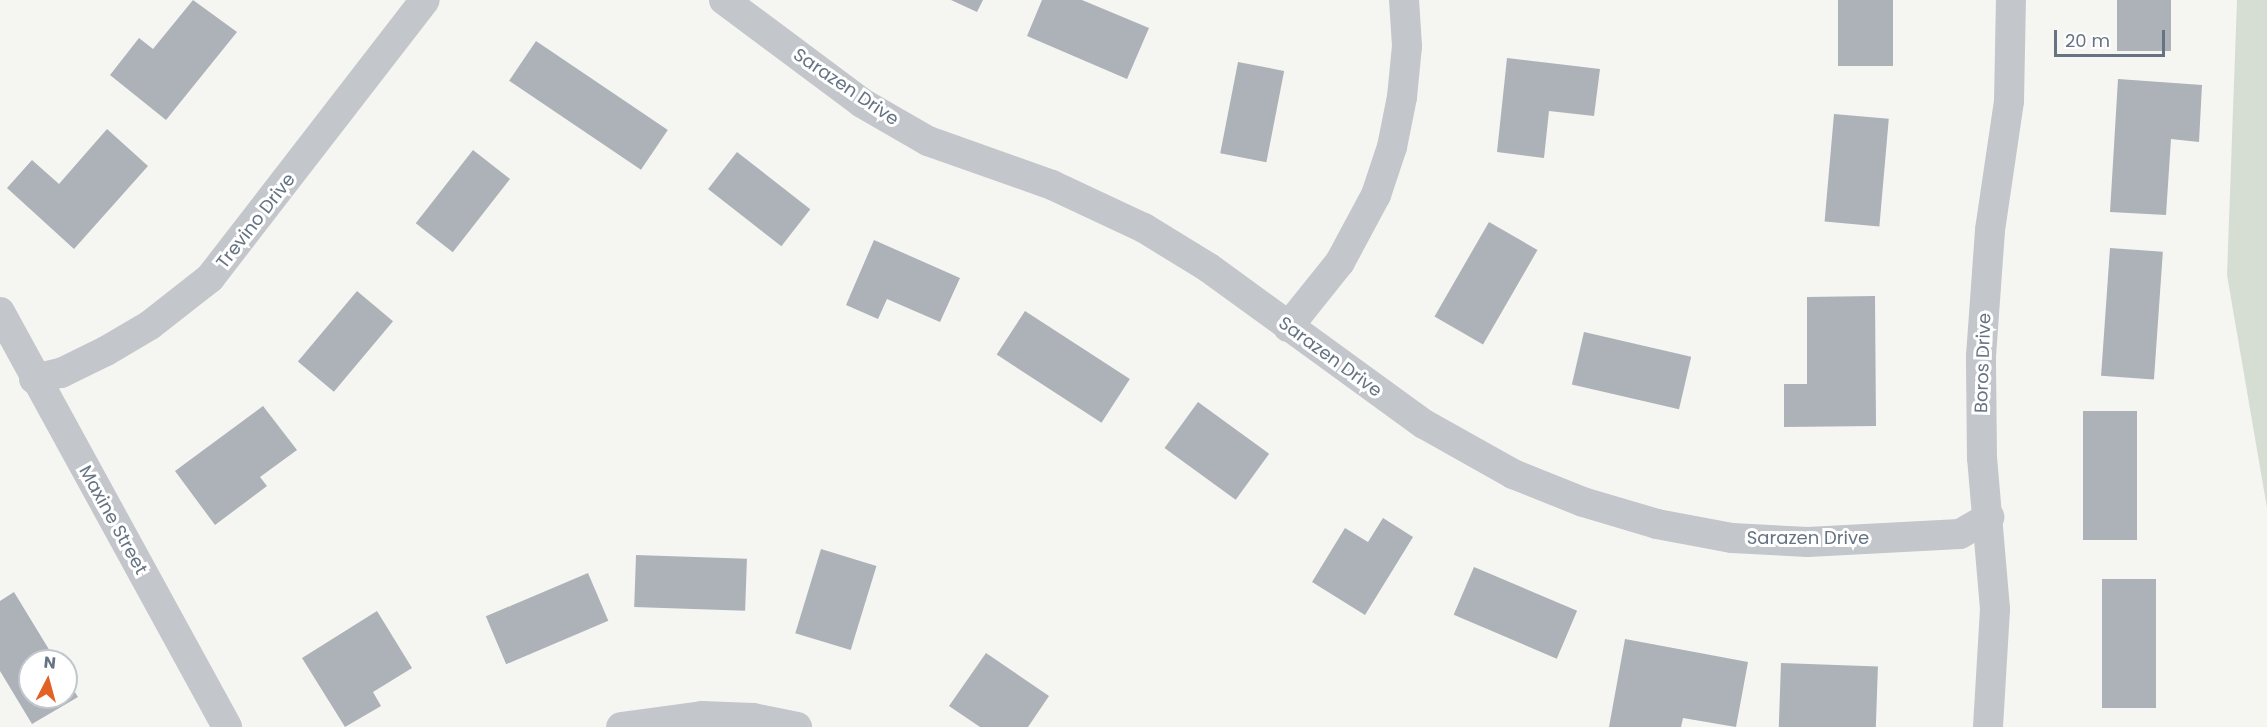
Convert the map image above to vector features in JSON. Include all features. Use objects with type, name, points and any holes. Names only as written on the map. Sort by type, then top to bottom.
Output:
[{"type":"street","name":"Trevino Drive","points":[[34,379],[61,373],[106,351],[150,325],[210,278],[426,0]]},
{"type":"street","name":"Sarazen Drive","points":[[724,0],[862,103],[928,141],[1052,185],[1144,228],[1209,268],[1424,424],[1513,474],[1583,502],[1657,524],[1732,538],[1808,542],[1960,534],[1989,517]]},
{"type":"street","points":[[1288,327],[1340,262],[1379,186],[1392,147],[1402,97],[1407,46],[1404,0]]},
{"type":"street","name":"Boros Drive","points":[[1988,727],[1995,609],[1989,517],[1982,458],[1981,356],[1990,230],[2009,101],[2011,0]]},
{"type":"street","name":"Maxine Street","points":[[0,312],[34,379],[228,727]]},
{"type":"street","points":[[621,727],[651,720],[702,716],[753,718],[797,727]]},
{"type":"shaded area","points":[[2237,0],[2267,0],[2267,508],[2227,275]]},
{"type":"building","points":[[193,0],[237,32],[166,120],[110,75],[139,38],[153,49]]},
{"type":"building","points":[[951,0],[983,0],[977,12]]},
{"type":"building","points":[[1042,0],[1082,0],[1149,28],[1127,79],[1027,36]]},
{"type":"building","points":[[1838,0],[1893,0],[1893,66],[1838,66]]},
{"type":"building","points":[[2117,0],[2171,0],[2171,51],[2117,51]]},
{"type":"building","points":[[536,41],[668,130],[641,170],[509,81]]},
{"type":"building","points":[[1507,58],[1600,69],[1594,116],[1549,111],[1544,158],[1497,152]]},
{"type":"building","points":[[1238,62],[1284,71],[1266,162],[1220,153]]},
{"type":"building","points":[[2118,79],[2202,85],[2199,142],[2171,139],[2166,215],[2110,212]]},
{"type":"building","points":[[1834,114],[1889,119],[1879,226],[1825,222]]},
{"type":"building","points":[[107,129],[148,166],[74,249],[7,188],[32,160],[59,184]]},
{"type":"building","points":[[473,150],[510,179],[453,252],[416,223]]},
{"type":"building","points":[[737,152],[810,209],[781,246],[708,189]]},
{"type":"building","points":[[1489,222],[1537,250],[1483,344],[1434,316]]},
{"type":"building","points":[[874,240],[960,278],[940,322],[887,299],[878,319],[846,305]]},
{"type":"building","points":[[2110,248],[2163,252],[2154,379],[2101,376]]},
{"type":"building","points":[[357,291],[393,321],[334,392],[298,361]]},
{"type":"building","points":[[1875,296],[1876,426],[1784,427],[1784,384],[1807,384],[1807,297]]},
{"type":"building","points":[[1025,311],[1130,379],[1102,423],[997,355]]},
{"type":"building","points":[[1584,332],[1691,357],[1679,409],[1572,385]]},
{"type":"building","points":[[1198,402],[1269,454],[1236,500],[1164,448]]},
{"type":"building","points":[[263,406],[297,450],[260,477],[267,486],[215,525],[175,471]]},
{"type":"building","points":[[2083,411],[2137,411],[2137,540],[2083,540]]},
{"type":"building","points":[[1383,518],[1413,537],[1365,615],[1312,582],[1345,528],[1368,542]]},
{"type":"building","points":[[821,549],[876,566],[851,650],[795,633]]},
{"type":"building","points":[[636,555],[747,559],[745,611],[634,607]]},
{"type":"building","points":[[1474,567],[1577,611],[1557,659],[1454,615]]},
{"type":"building","points":[[588,573],[608,621],[506,664],[486,616]]},
{"type":"building","points":[[2102,579],[2156,579],[2156,708],[2102,708]]},
{"type":"building","points":[[14,592],[49,649],[18,649],[18,701],[0,671],[0,601]]},
{"type":"building","points":[[377,611],[412,668],[373,692],[381,706],[345,727],[302,658]]},
{"type":"building","points":[[1625,639],[1748,662],[1736,727],[1683,718],[1681,727],[1609,727]]},
{"type":"building","points":[[986,653],[1049,696],[1028,727],[980,727],[949,706]]},
{"type":"building","points":[[1781,663],[1878,666],[1876,727],[1779,727]]},
{"type":"building","points":[[23,709],[58,709],[32,724]]}]
